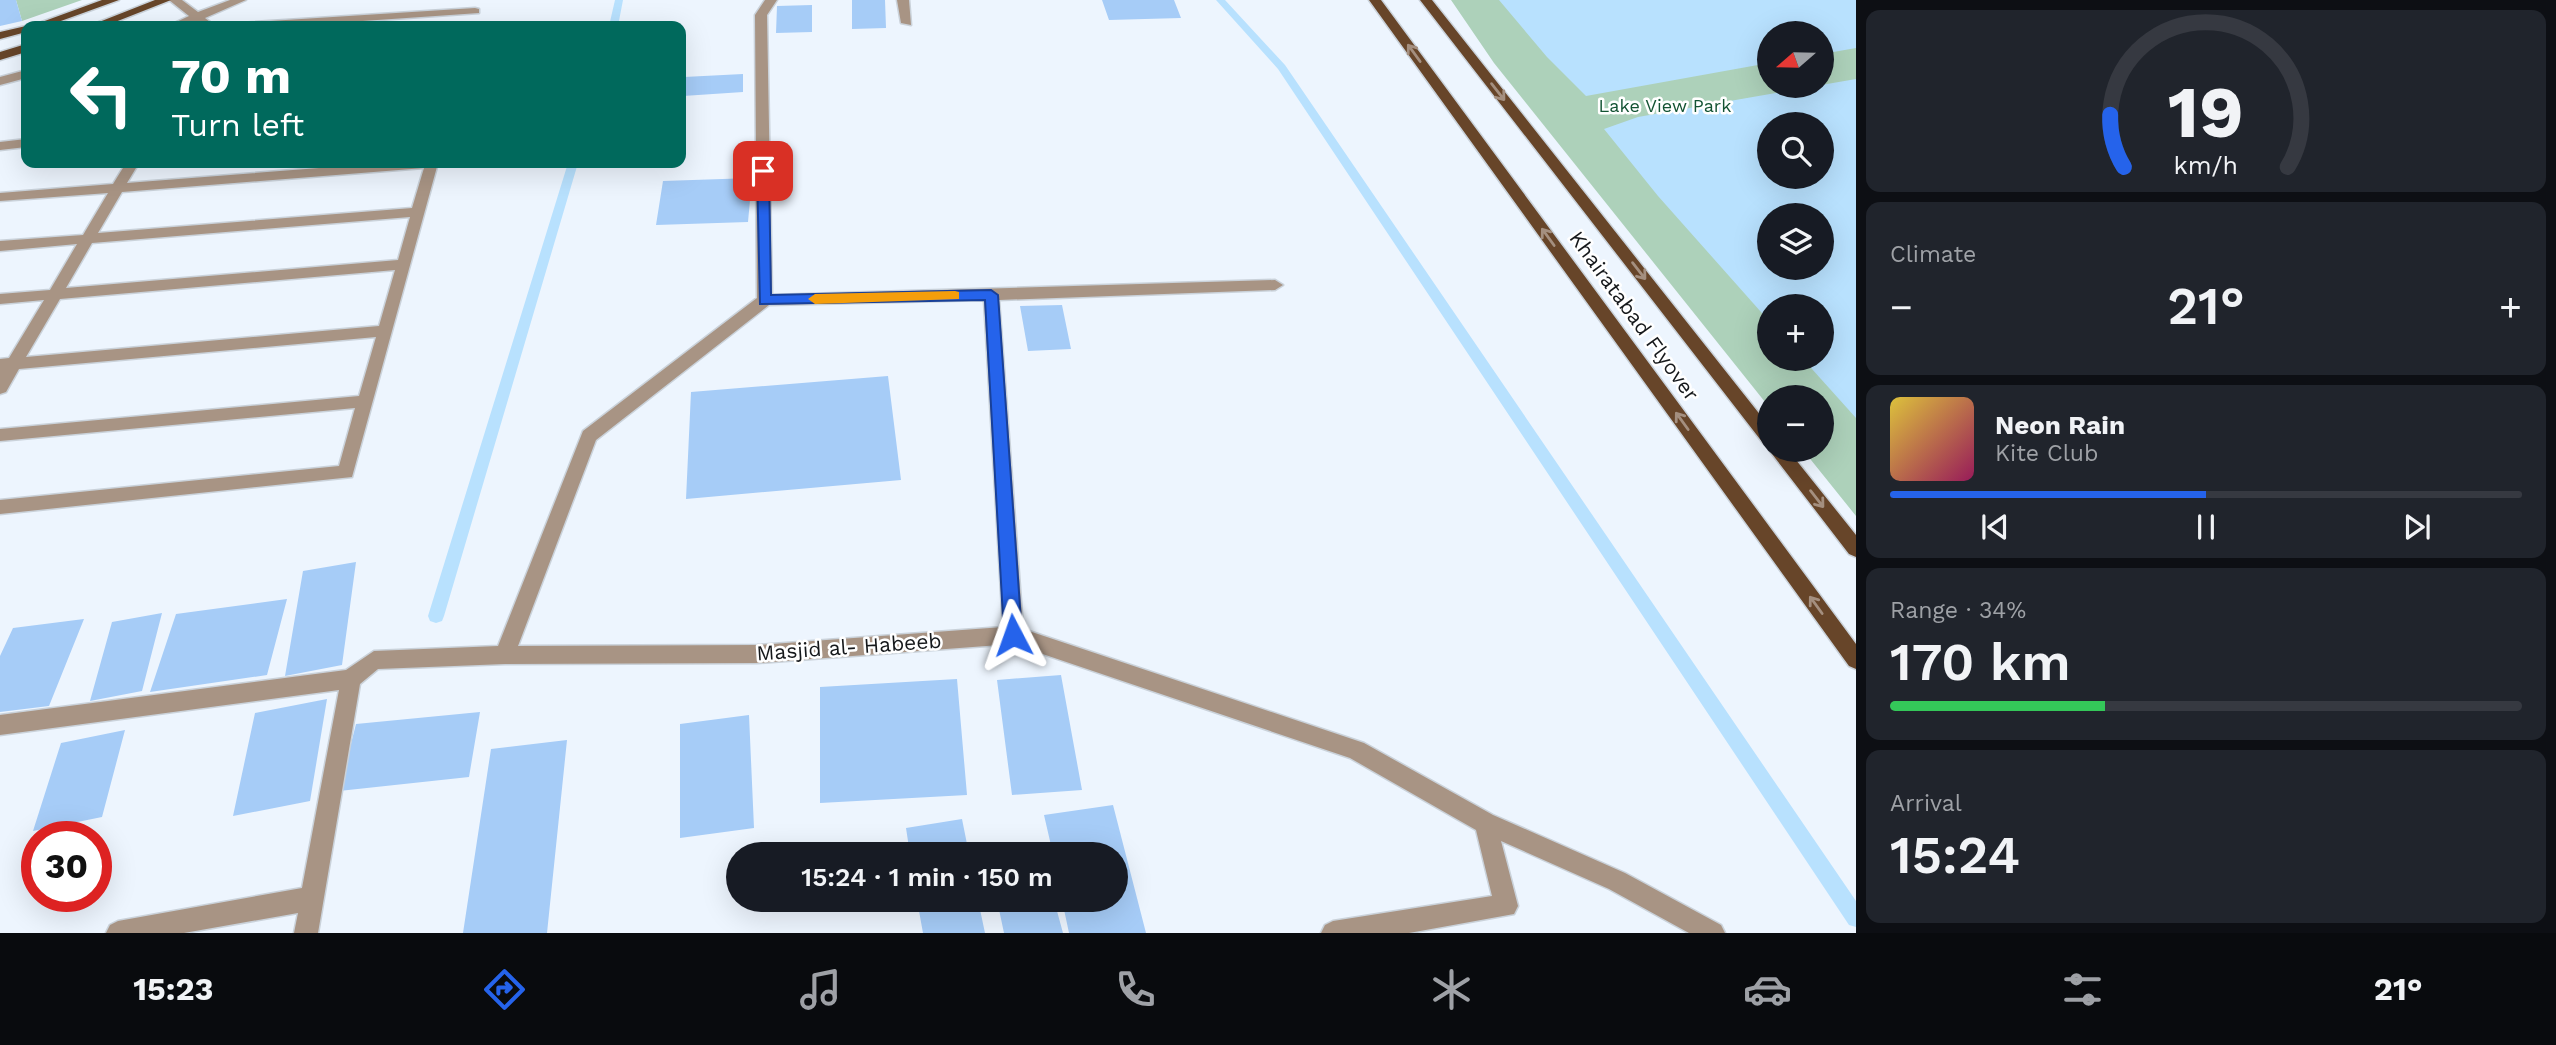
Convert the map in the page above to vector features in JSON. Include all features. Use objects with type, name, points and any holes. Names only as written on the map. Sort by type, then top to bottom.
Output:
[{"type":"main road","points":[[52,21],[113,0]]},
{"type":"main road","points":[[108,21],[165,0]]},
{"type":"main road","name":"Khairatabad Flyover","points":[[1375,0],[1856,660]]},
{"type":"main road","name":"Khairatabad Flyover","points":[[1426,0],[1757,423]]},
{"type":"main road","points":[[0,36],[21,30]]},
{"type":"main road","points":[[0,56],[21,50]]},
{"type":"main road","points":[[1787,462],[1856,549]]},
{"type":"street","points":[[175,0],[203,21]]},
{"type":"street","points":[[188,21],[240,0]]},
{"type":"street","points":[[765,300],[761,15],[771,0]]},
{"type":"street","points":[[903,0],[907,23]]},
{"type":"street","points":[[299,21],[475,6]]},
{"type":"street","points":[[0,80],[21,75]]},
{"type":"street","points":[[0,146],[21,144]]},
{"type":"street","points":[[0,388],[7,364],[55,294],[129,168]]},
{"type":"street","points":[[0,197],[367,168]]},
{"type":"street","points":[[0,507],[346,472],[431,168]]},
{"type":"street","points":[[0,246],[419,212]]},
{"type":"street","points":[[0,299],[404,264]]},
{"type":"street","points":[[505,655],[589,436],[765,300],[1275,285]]},
{"type":"street","points":[[991,295],[1013,635]]},
{"type":"street","points":[[7,364],[386,331]]},
{"type":"street","points":[[0,435],[366,401]]},
{"type":"street","name":"Masjid al- Habeeb","points":[[351,679],[374,660],[505,655],[757,654],[1013,635],[1356,750],[1485,823],[1616,881],[1713,933]]},
{"type":"street","points":[[0,725],[351,679],[306,933]]},
{"type":"street","points":[[1333,933],[1506,906],[1485,823]]},
{"type":"street","points":[[118,933],[314,898]]},
{"type":"green space","points":[[16,0],[82,0],[22,21]]},
{"type":"green space","name":"Lake View Park","points":[[1451,0],[1856,0],[1856,516],[1813,462],[1834,462],[1834,385],[1757,385],[1757,392],[1494,63]]},
{"type":"water","points":[[1499,0],[1856,0],[1856,48],[1834,52],[1834,21],[1757,21],[1757,65],[1586,96],[1547,57]]},
{"type":"water","points":[[1856,79],[1856,418],[1834,394],[1834,385],[1826,385],[1814,371],[1834,371],[1834,294],[1757,294],[1757,307],[1658,196],[1604,129],[1638,117],[1757,96],[1834,98],[1834,83]]},
{"type":"building","points":[[0,0],[16,0],[22,21],[0,26]]},
{"type":"building","points":[[852,0],[885,0],[886,28],[852,29]]},
{"type":"building","points":[[1102,0],[1174,0],[1181,18],[1109,20]]},
{"type":"building","points":[[812,5],[812,32],[776,33],[777,6]]},
{"type":"building","points":[[743,74],[743,92],[686,96],[686,77]]},
{"type":"building","points":[[752,178],[748,222],[656,225],[663,181]]},
{"type":"building","points":[[1062,305],[1071,349],[1028,351],[1020,306]]},
{"type":"building","points":[[888,376],[901,480],[686,499],[691,392]]},
{"type":"building","points":[[356,562],[342,665],[285,676],[303,571]]},
{"type":"building","points":[[287,599],[267,675],[150,692],[176,614]]},
{"type":"building","points":[[162,613],[142,691],[90,701],[112,622]]},
{"type":"building","points":[[84,619],[49,706],[0,712],[0,656],[13,628]]},
{"type":"building","points":[[1061,675],[1082,790],[1012,795],[997,680]]},
{"type":"building","points":[[957,679],[967,795],[820,803],[820,687]]},
{"type":"building","points":[[327,699],[310,801],[233,816],[255,713]]},
{"type":"building","points":[[480,712],[469,777],[339,791],[356,724]]},
{"type":"building","points":[[749,715],[754,828],[680,838],[680,724]]},
{"type":"building","points":[[125,730],[102,817],[82,821],[36,821],[61,743]]},
{"type":"building","points":[[567,740],[547,933],[463,933],[491,749]]},
{"type":"building","points":[[1113,805],[1123,842],[1050,842],[1044,815]]},
{"type":"building","points":[[962,819],[967,842],[908,842],[906,828]]},
{"type":"building","points":[[1128,863],[1146,933],[1069,933],[1065,912],[1128,912]]},
{"type":"building","points":[[919,912],[981,912],[985,933],[923,933]]},
{"type":"building","points":[[1000,912],[1057,912],[1063,933],[1004,933]]},
{"type":"waterway","points":[[614,21],[619,0]]},
{"type":"waterway","points":[[1220,0],[1282,67],[1856,918]]},
{"type":"waterway","points":[[436,616],[571,168]]},
{"type":"slow traffic","points":[[815,299],[955,296]]},
{"type":"route","points":[[763,171],[765,300],[991,295],[1013,635]]}]
